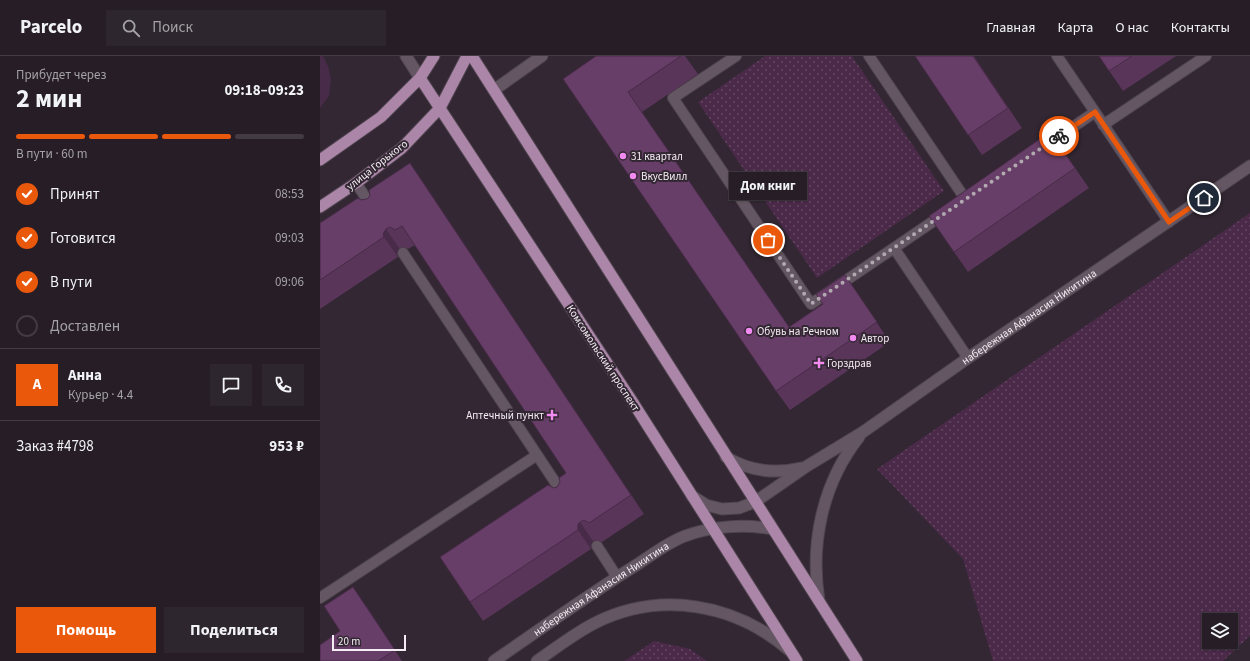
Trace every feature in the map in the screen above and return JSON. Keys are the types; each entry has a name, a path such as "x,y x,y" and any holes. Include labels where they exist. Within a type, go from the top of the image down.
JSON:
{"main road":[{"path":"320,160 381,118 420,78 434,56"},
{"name":"улица Горького","path":"320,207 356,183 402,148 440,108 467,56"},
{"path":"472,56 856,661"},
{"name":"Комсомольский проспект","path":"420,78 632,401 794,656"}],"street":[{"name":"Комсомольский проспект","path":"406,56 420,78"},
{"path":"494,90 542,56"},
{"name":"набережная Афанасия Никитина","path":"692,495 706,505 722,509 739,508 755,502 807,466 863,432 968,358 1250,166"},
{"path":"819,602 816,578 816,554 824,508 842,463 863,432"},
{"path":"726,457 747,466 769,471 785,471 807,466"},
{"name":"набережная Афанасия Никитина","path":"494,661 617,577 674,541 696,532 713,529 743,527 772,529"},
{"path":"537,661 582,630 610,616 640,608 670,605 686,605 714,610 742,619 768,634 794,656"}],"lane":[{"path":"736,56 672,98 811,304 962,202 869,56"},
{"path":"1056,56 1169,222"},
{"path":"1103,125 1206,56"},
{"path":"1038,151 1095,112"},
{"path":"356,183 377,213"},
{"path":"894,248 968,358"},
{"path":"403,253 567,501"},
{"path":"320,598 537,455"},
{"path":"597,546 617,577"}],"shaded area":[{"path":"765,56 852,56 944,191 817,278 698,102"},
{"path":"1250,213 1250,636 1238,647 1238,613 1202,613 1202,649 1236,649 1223,661 993,661 963,559 877,469"},
{"path":"654,641 690,649 707,661 624,661"}],"building":[{"path":"596,56 681,56 628,92 789,327 823,304 816,294 845,275 877,322 776,391 563,79"},
{"path":"915,56 973,56 1008,108 968,135"},
{"path":"1099,56 1132,56 1109,71"},
{"path":"1050,132 1075,168 954,252 929,216"},
{"path":"410,163 631,495 589,523 584,520 580,522 578,524 578,530 470,602 440,557 548,485 554,488 557,487 560,482 559,478 566,473 402,226 395,230 390,227 386,229 383,234 384,237 320,280 320,223 358,198 361,200 367,199 370,196 369,190"},
{"path":"353,587 395,650 378,661 320,661 320,645 340,631 324,606"}],"way so far":[{"path":"768,240 811,304 1059,136"}],"place":[{"name":"31 квартал","path":"623,156"},
{"name":"ВкусВилл","path":"633,176"},
{"name":"Дом книг","path":"768,240"},
{"name":"Обувь на Речном","path":"749,331"},
{"name":"Автор","path":"853,338"},
{"name":"Горздрав","path":"819,363"},
{"name":"Аптечный пункт","path":"552,415"}],"route":[{"path":"1059,136 1095,112 1169,222 1204,198"}]}
